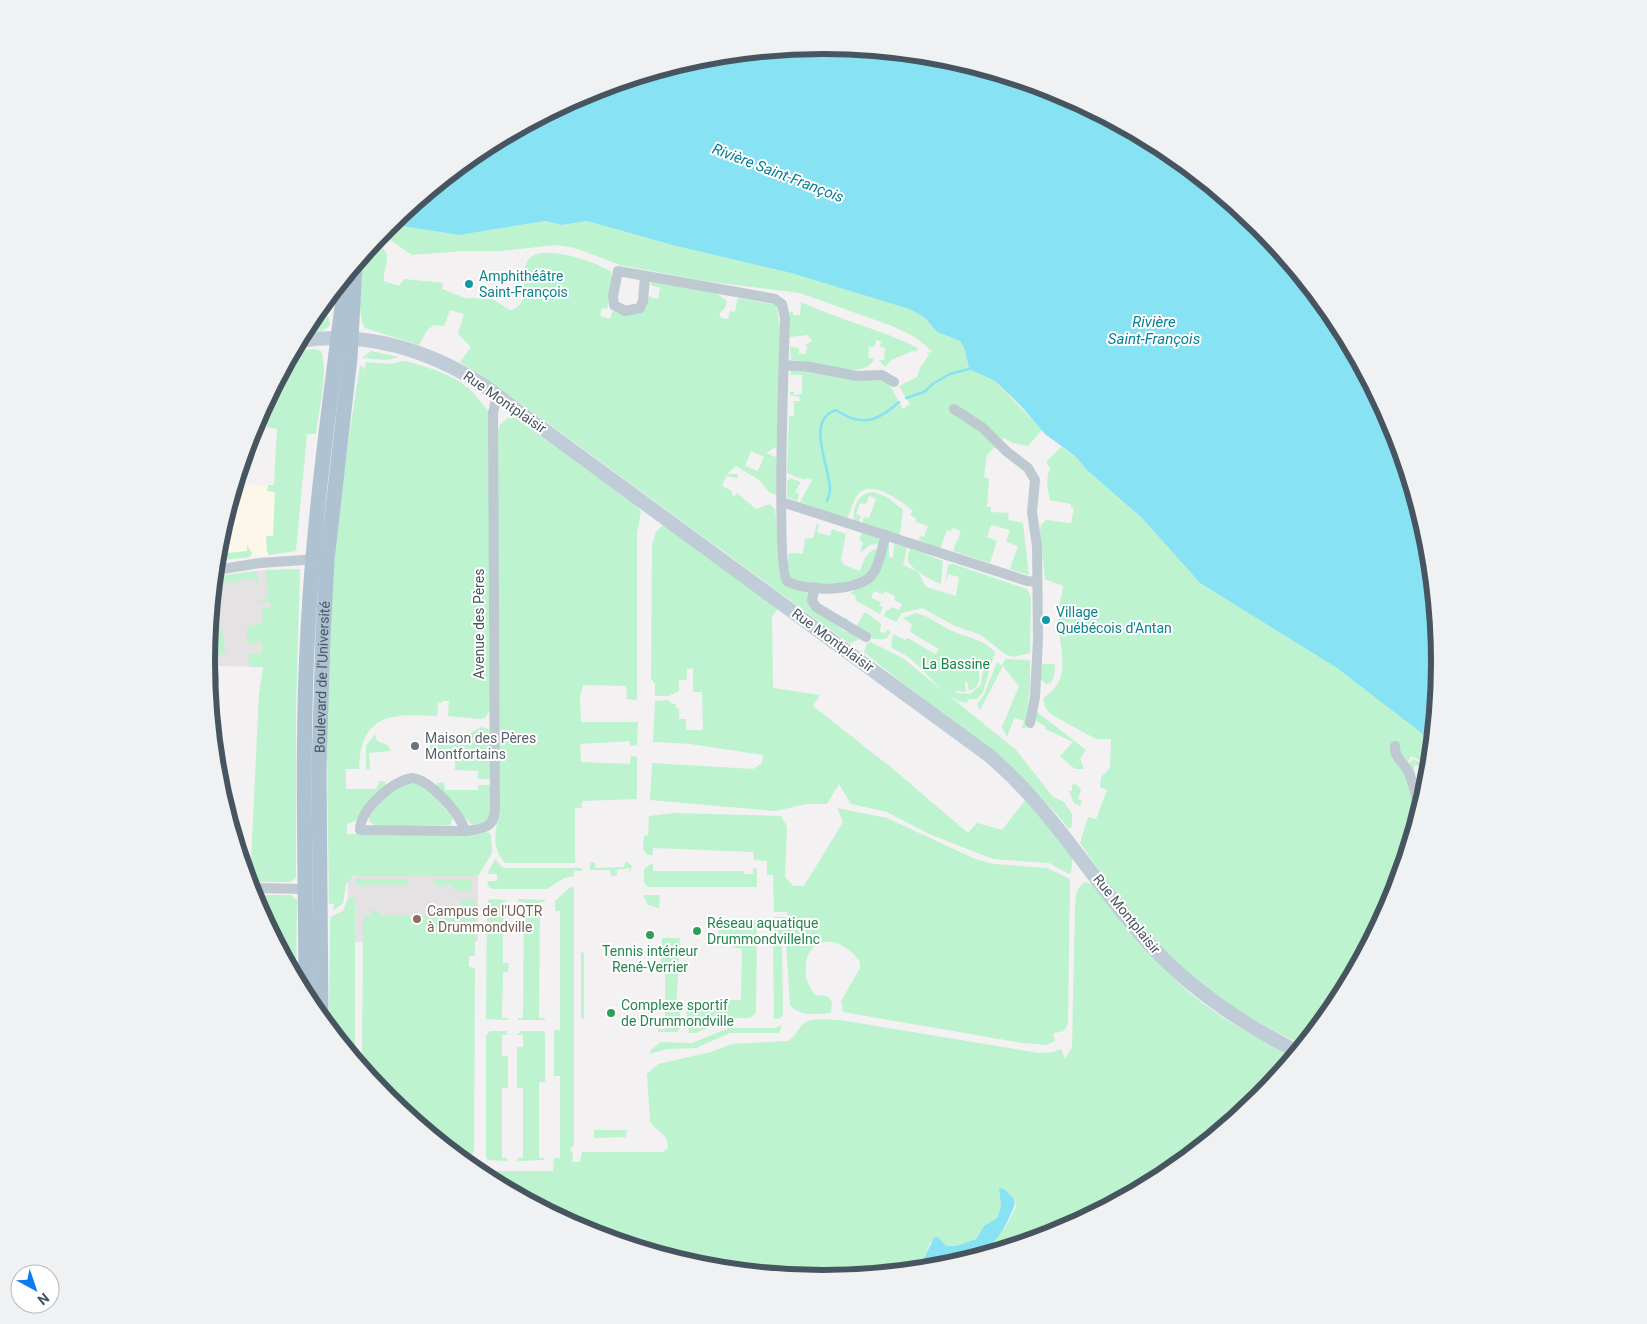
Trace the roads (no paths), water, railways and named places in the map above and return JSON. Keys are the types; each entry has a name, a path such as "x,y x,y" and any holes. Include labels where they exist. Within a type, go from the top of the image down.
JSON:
{"main road":[{"path":"344,338 354,276"},
{"path":"344,338 346,286"},
{"name":"Boulevard de l'Université","path":"306,981 306,685 344,338"},
{"name":"Boulevard de l'Université","path":"319,560 321,1004"}],"street":[{"path":"645,276 758,296 780,302 784,314 782,502 785,579 790,583 815,587 852,587 870,577 874,572 886,535"},
{"name":"Rue Montplaisir","path":"308,340 344,338 430,356 457,368 497,395 993,759 1040,805 1131,923 1169,964 1206,996 1234,1016 1292,1049"},
{"path":"784,365 810,367 857,376 882,375 894,382"},
{"name":"Avenue des Pères","path":"465,830 486,828 493,821 495,810 493,408 497,395"},
{"path":"954,409 983,428 1033,474 1035,488 1032,512 1038,582 1038,639 1035,697 1030,723"},
{"path":"782,502 1027,581 1038,582"},
{"path":"222,569 319,560"},
{"path":"815,587 812,600 816,607 866,637"},
{"path":"1395,746 1396,755 1410,776 1416,799"},
{"path":"412,778 420,779 431,786 459,818 465,830 360,830 360,824 362,817 388,788 403,780 412,778"},
{"path":"259,888 306,889"}],"water":[{"name":"Rivière Saint-François","path":"784,55 863,55 903,59 981,74 1019,86 1093,116 1128,135 1194,179 1254,232 1281,261 1329,324 1369,393 1399,466 1411,505 1427,583 1432,662 1427,738 1337,668 1200,583 1142,518 1088,471 1075,456 1045,434 1021,406 995,381 969,369 965,350 960,341 937,332 924,317 909,309 791,273 676,246 587,221 562,225 545,221 459,235 400,226 453,179 519,135 554,116 628,86 666,74 705,65"},
{"path":"1002,1188 1011,1196 1015,1204 1002,1232 992,1243 981,1250 920,1262 934,1238 938,1237 946,1246 956,1246 976,1239 984,1226 997,1218 1001,1207 999,1189"}],"waterway":[{"path":"906,398 924,392 934,383 950,374 969,369"},
{"path":"827,501 830,491 829,481 820,434 822,424 827,415 836,410 853,419 869,420 883,414 899,402"}],"place":[{"name":"Amphithéâtre Saint-François","path":"469,284"},
{"name":"Village Québécois d'Antan","path":"1046,620"},
{"name":"Maison des Pères Montfortains","path":"415,746"},
{"name":"Campus de l'UQTR à Drummondville","path":"417,919"},
{"name":"Réseau aquatique DrummondvilleInc","path":"697,931"},
{"name":"Tennis intérieur René-Verrier","path":"650,935"},
{"name":"Complexe sportif de Drummondville","path":"611,1013"}],"park label":[{"name":"La Bassine","path":"956,664"}]}
